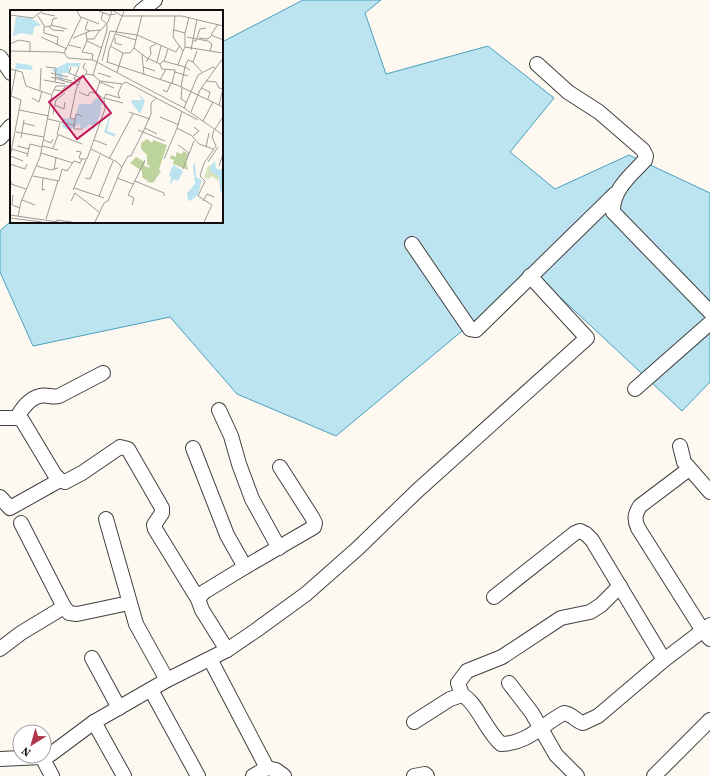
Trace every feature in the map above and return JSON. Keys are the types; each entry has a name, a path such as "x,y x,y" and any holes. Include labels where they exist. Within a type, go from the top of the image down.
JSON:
{"street":[{"path":"142,10 155,0"},
{"path":"0,57 10,72"},
{"path":"412,244 470,329 476,330 615,194 645,160 646,156 643,150 599,112 568,92 537,64"},
{"path":"0,138 10,127"},
{"path":"615,194 613,212 617,218 710,312"},
{"path":"52,753 58,750 94,722 167,680 227,650 317,584 587,338 530,276"},
{"path":"635,389 710,323"},
{"path":"17,418 23,408 36,397 42,396 53,398 59,396 103,373"},
{"path":"219,410 231,436 239,464 252,499 279,548"},
{"path":"0,418 17,418 25,424 54,475 65,482 82,473 120,447 128,449 162,508 162,513 154,525 155,529 227,650"},
{"path":"680,446 684,462 710,492"},
{"path":"194,448 228,535 244,567"},
{"path":"198,599 204,592 244,567 309,531 315,523 280,467"},
{"path":"620,586 601,605 590,612 561,618 502,657 467,671 458,683 462,695 472,702 487,729 501,744 508,744 521,740 564,712 569,713 578,722 584,723 589,721 664,660 708,632 638,528 635,520 636,513 640,506 689,469"},
{"path":"0,497 10,508 60,480"},
{"path":"106,519 136,624 167,680"},
{"path":"21,523 64,608 69,613 77,614 129,603"},
{"path":"494,597 575,533 580,531 592,540 664,660"},
{"path":"0,649 21,633 64,608"},
{"path":"92,658 118,708"},
{"path":"210,659 267,768"},
{"path":"509,683 522,698 556,755 577,776"},
{"path":"151,690 198,776"},
{"path":"414,722 450,699 462,695"},
{"path":"654,776 710,720"},
{"path":"94,722 124,776"},
{"path":"0,759 12,758"},
{"path":"46,764 52,776"},
{"path":"253,776 267,768 276,770 284,776"},
{"path":"414,776 424,774 427,776"}],"water":[{"path":"303,0 381,0 365,13 386,74 488,46 554,98 510,152 555,189 629,155 710,193 710,382 682,411 562,299 527,277 336,436 237,394 170,317 33,346 0,272 0,231 10,222 223,223 223,41"}]}
